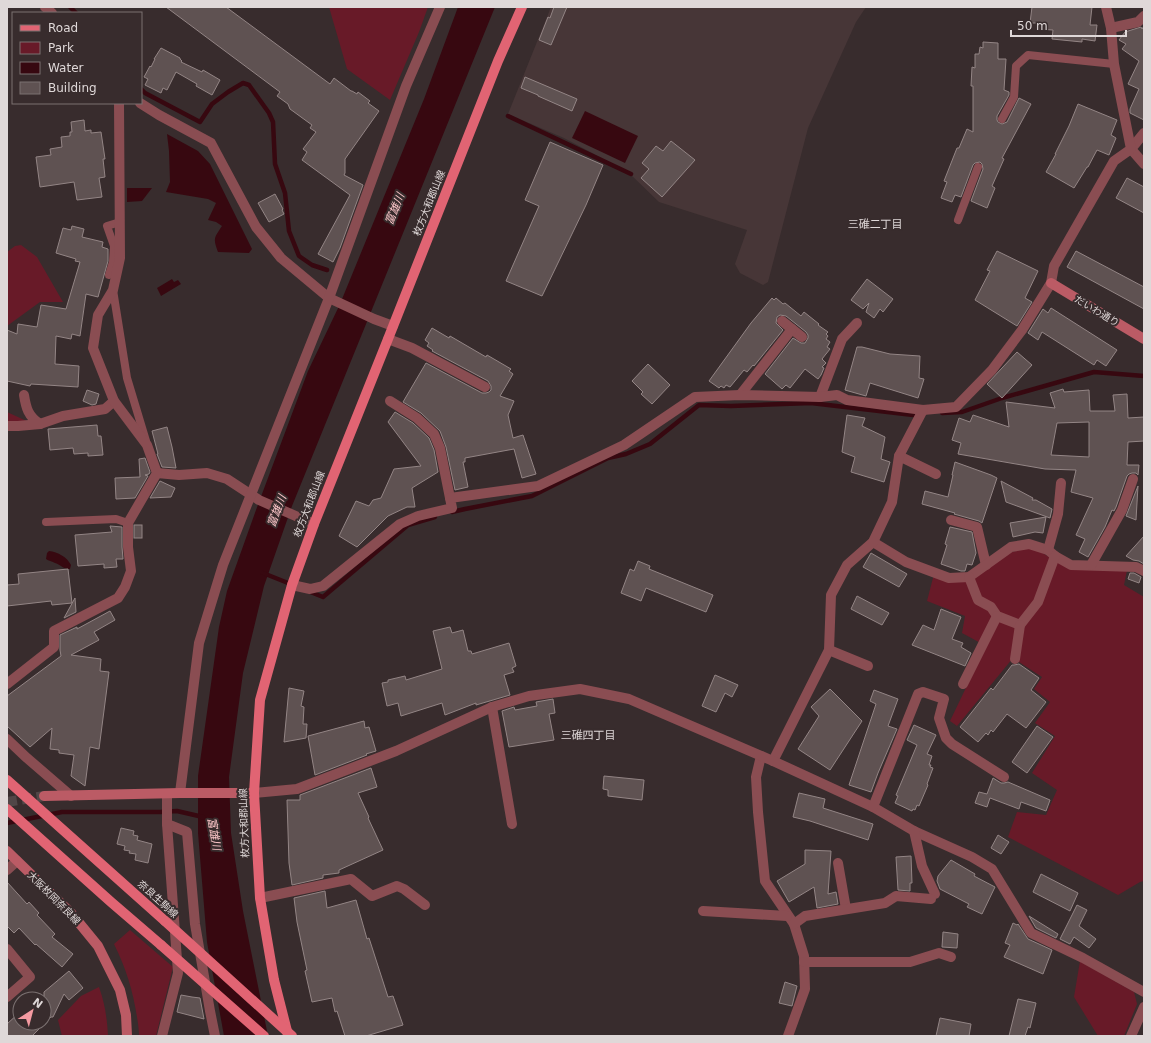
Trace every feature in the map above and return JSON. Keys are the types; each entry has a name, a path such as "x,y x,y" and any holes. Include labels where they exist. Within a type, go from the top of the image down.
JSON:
{"main road":[{"name":"枚方大和郡山線","path":"289,1036 274,980 260,898 254,793 260,700 292,585 314,524 498,61 522,7"},
{"name":"奈良生駒線","path":"7,780 292,1036"},
{"path":"7,809 110,902 264,1036"}],"street":[{"path":"180,793 199,643 223,565 255,497 406,86 440,7"},
{"path":"1106,7 1111,28 1114,64 1131,149 1144,164"},
{"path":"1111,28 1138,22 1144,16"},
{"path":"119,104 120,258 113,290 98,315 93,348 114,401 147,445 157,473"},
{"path":"142,104 211,143 256,228 280,258 329,298 374,319 393,326"},
{"path":"450,498 538,486 624,445 695,397 740,395 837,396 847,400 923,410 956,407 992,370 1022,330 1050,283 1054,266 1114,161 1131,149 1144,133"},
{"name":"だいわ通り","path":"1050,283 1144,339"},
{"path":"782,321 802,337"},
{"path":"820,397 842,339 856,323"},
{"path":"740,395 792,329"},
{"path":"388,339 412,348 485,387"},
{"path":"24,395 27,410 34,420 40,424"},
{"path":"7,426 40,424 63,416 105,410 114,401"},
{"path":"292,585 310,590 323,586 400,524 418,516 452,508 440,448 434,434 417,418 390,401"},
{"path":"773,760 829,650 831,595 847,565 873,542 892,502 899,456 923,410"},
{"path":"899,456 936,474"},
{"path":"157,473 179,475 207,473 227,479 255,497 314,524"},
{"path":"7,684 54,647 54,631 118,598 125,587 131,571 128,547 128,522 157,473"},
{"path":"1091,566 1122,510 1133,479"},
{"path":"1015,659 1020,625 1038,602 1052,553 1061,483"},
{"path":"951,520 977,527 986,565"},
{"path":"873,542 906,562 949,578 969,577 1011,547 1029,544 1052,553 1071,565 1136,567 1144,570"},
{"path":"969,577 978,600 991,607 997,616 1020,625"},
{"path":"963,684 997,616"},
{"path":"829,650 868,666"},
{"path":"44,796 180,793 231,794 297,789 396,751 492,707 528,696 580,689 629,699 773,760 873,807 914,831 972,857 992,869 1031,933 1082,958 1144,992"},
{"path":"873,807 918,694 923,692 944,699 939,718 946,738 952,744 1004,777"},
{"path":"492,707 512,824"},
{"path":"7,739 26,758 71,796"},
{"path":"761,756 756,777 765,881 790,920 804,956 805,989 788,1036"},
{"path":"162,1036 178,973 167,824 167,794"},
{"path":"167,824 187,832 196,924 215,1036"},
{"path":"703,911 790,920 805,916 885,903 896,896 933,896 922,866 914,831"},
{"name":"大阪枚岡奈良線","path":"7,851 71,913 98,946 120,990 126,1015 127,1036"},
{"path":"7,870 17,861"},
{"path":"838,864 846,909"},
{"path":"260,898 351,879 372,896 397,886 404,888 425,905"},
{"path":"7,949 30,977 7,997"},
{"path":"804,962 910,962 939,953 951,957"},
{"path":"1131,1036 1144,1007"}],"lane":[{"path":"1002,119 1014,97 1016,66 1028,55 1114,64"},
{"path":"958,220 978,168"},
{"path":"109,275 113,262 114,246 107,226 120,222"},
{"path":"113,290 127,378 147,445"},
{"path":"46,522 116,519 128,522"}],"shaded area":[{"path":"551,7 866,7 856,22 808,128 768,282 763,285 740,273 735,264 747,230 659,202 628,172 564,138 508,114"}],"green space":[{"path":"329,7 428,7 390,100 347,69"},
{"path":"21,245 37,257 63,302 40,302 7,326 7,252 15,246"},
{"path":"7,412 31,423 7,423"},
{"path":"1028,548 1038,550 1052,559 1127,570 1124,585 1144,597 1144,881 1118,895 1008,837 1017,812 1046,815 1057,790 1032,773 1055,736 1035,723 1050,702 1034,689 1042,677 1013,658 957,726 950,721 986,646 962,633 965,616 927,601 934,574 949,581 1012,552"},
{"path":"130,930 173,967 156,1036 139,1036 137,1017 131,989 114,944"},
{"path":"1080,961 1134,992 1137,1004 1124,1036 1098,1036 1074,997"},
{"path":"99,987 103,999 108,1036 62,1036 58,1020 81,996"}],"water":[{"name":"富雄川","path":"458,7 495,7 292,506 264,586 243,673 229,777 231,833 243,911 268,1036 224,1036 207,942 198,833 198,776 219,627 227,591 308,371 340,304 424,99"},
{"path":"585,111 638,136 625,163 572,138"},
{"path":"167,134 198,151 210,164 252,249 249,253 218,252 215,244 215,238 222,226 216,222 208,220 216,203 208,199 166,192 170,182"},
{"path":"127,188 152,188 142,201 127,202"},
{"path":"172,279 174,282 178,280 181,284 161,296 157,288"},
{"path":"49,551 56,552 65,557 71,565 70,569 64,568 46,559"}],"building":[{"path":"166,7 226,7 330,84 334,78 351,91 357,94 358,92 370,101 368,103 379,111 345,159 344,175 363,185 340,248 333,262 318,254 350,195 302,160 307,152 303,149 316,132 310,128 312,125 290,109 288,104 277,96 280,92"},
{"path":"554,7 567,7 551,45 539,40 548,17 550,18"},
{"path":"1032,7 1092,7 1090,25 1097,25 1095,41 1082,39 1082,42 1052,39 1053,30 1038,29 1039,23 1030,23"},
{"path":"1144,26 1144,120 1130,113 1130,109 1139,89 1128,84 1139,61 1122,49 1126,44 1119,40 1125,32 1141,27 1142,29"},
{"path":"983,42 998,43 998,59 1006,59 1004,90 1009,92 1009,95 997,116 998,122 1002,124 1007,122 1019,98 1031,104 1002,158 1004,159 992,186 995,188 987,208 971,201 983,169 980,162 973,165 961,197 955,195 952,202 941,198 947,182 944,181 957,148 959,148 967,129 973,132 973,86 971,86 972,67 975,68 975,54 979,54 980,47 983,48"},
{"path":"161,48 180,58 182,61 181,62 202,72 203,70 220,80 212,95 176,72 167,90 163,88 161,93 145,85 148,79 144,77"},
{"path":"525,77 577,99 572,111 521,88"},
{"path":"1078,104 1117,120 1111,135 1116,138 1109,155 1097,150 1074,188 1046,172 1056,154"},
{"path":"84,120 85,131 91,130 91,133 101,132 105,159 103,159 105,177 99,178 102,197 77,200 74,182 40,187 36,157 51,155 50,149 62,147 61,137 70,136 70,132 72,132 71,122"},
{"path":"671,141 695,160 662,197 641,178 649,169 642,163 656,146 663,151"},
{"path":"550,142 603,165 586,205 542,296 506,281 539,206 525,200"},
{"path":"1127,178 1144,187 1144,213 1116,198"},
{"path":"275,194 284,214 269,222 258,203"},
{"path":"72,226 84,229 82,237 103,242 102,247 108,249 108,261 98,297 86,294 80,336 72,334 71,339 56,336 55,364 79,366 78,387 31,384 30,386 7,381 7,330 17,334 18,324 37,327 41,305 66,309 80,262 75,261 76,259 56,253 63,228 71,230"},
{"path":"997,251 1038,271 1025,298 1032,302 1017,326 975,300 990,271 987,270"},
{"path":"1076,251 1144,287 1144,309 1067,267"},
{"path":"867,279 893,299 883,312 880,309 874,318 866,312 869,303 863,309 851,300"},
{"path":"772,298 774,300 776,298 783,304 785,303 801,316 804,312 828,332 826,334 828,336 826,339 830,342 827,347 830,349 822,359 826,363 822,367 824,368 821,375 818,379 805,369 790,388 786,385 782,389 765,374 793,338 801,343 805,343 808,338 806,332 786,316 780,315 777,317 776,323 783,330 754,366 753,365 747,372 744,370 730,387 726,385 724,388 721,386 719,388 709,381 751,323"},
{"path":"1051,308 1117,350 1106,366 1097,360 1094,365 1042,332 1038,340 1028,333 1043,309 1048,313"},
{"path":"432,328 449,338 450,336 486,357 487,355 511,369 509,371 513,374 500,396 514,401 508,415 513,438 523,435 536,474 522,478 514,449 465,458 465,462 463,462 468,487 455,490 446,447 440,431 421,413 403,402 426,363 482,393 489,392 491,390 491,386 488,381 432,351 433,350 427,346 429,343 425,340"},
{"path":"857,347 890,354 920,356 919,378 924,379 918,398 870,383 866,396 845,390"},
{"path":"1017,352 1032,365 1002,398 987,384"},
{"path":"648,364 670,385 652,404 641,394 643,392 632,381"},
{"path":"1063,389 1064,392 1089,390 1090,411 1115,411 1113,395 1127,394 1128,418 1144,417 1144,441 1128,442 1127,465 1139,465 1138,475 1136,473 1132,473 1127,476 1116,507 1114,511 1112,510 1105,527 1088,557 1079,552 1085,539 1076,535 1093,498 1071,492 1076,470 1045,469 958,454 961,443 952,440 959,418 970,422 973,415 1009,427 1006,402 1055,408 1050,393","holes":["1089,422 1089,457 1051,455 1057,423"]},
{"path":"87,390 99,394 96,404 92,405 83,401"},
{"path":"395,412 413,423 429,438 434,450 438,472 412,488 415,507 407,507 388,516 357,547 339,536 356,501 369,506 373,500 381,498 394,469 421,466 388,422"},
{"path":"847,415 865,418 862,426 885,437 881,459 890,462 884,482 851,472 855,457 842,452"},
{"path":"97,425 98,436 101,436 103,455 88,456 88,453 74,454 73,448 50,450 48,429"},
{"path":"167,427 176,468 162,467 157,454 152,431"},
{"path":"145,458 150,472 149,474 145,475 148,476 135,498 116,499 115,478 140,477 139,459"},
{"path":"955,462 997,478 982,523 954,514 955,513 922,504 925,491 948,497"},
{"path":"160,481 175,488 171,497 150,498"},
{"path":"1001,481 1033,498 1032,500 1036,500 1052,509 1050,518 1006,502"},
{"path":"1138,486 1136,520 1126,516"},
{"path":"1046,517 1043,533 1035,532 1013,537 1010,523"},
{"path":"134,525 142,525 142,538 134,538"},
{"path":"110,526 122,527 123,559 116,559 117,567 104,568 104,564 78,566 75,535 112,532"},
{"path":"950,527 972,532 976,553 972,565 967,564 965,571 941,564 947,545 945,544"},
{"path":"1144,536 1144,564 1126,556"},
{"path":"871,553 907,574 899,587 863,567"},
{"path":"638,561 650,566 649,569 713,595 706,612 646,588 641,601 621,593 630,569 634,571"},
{"path":"68,569 72,603 52,605 51,601 7,606 7,585 19,584 18,574"},
{"path":"1130,573 1134,573 1141,577 1139,583 1128,579"},
{"path":"857,596 889,613 882,625 851,609"},
{"path":"75,598 76,612 64,618"},
{"path":"941,609 961,617 952,639 963,643 961,647 971,653 965,666 912,645 923,625 934,630"},
{"path":"110,611 115,620 94,632 99,640 71,655 101,659 100,671 109,672 99,749 90,747 85,786 71,776 74,755 59,753 59,750 50,749 52,728 30,747 7,726 7,696 61,656 60,635 77,627 77,629"},
{"path":"450,627 452,633 463,630 468,651 471,651 472,654 509,643 516,666 512,668 514,672 504,675 510,695 476,705 476,703 445,715 442,703 401,716 398,703 387,706 382,683 405,676 406,680 442,669 433,631"},
{"path":"1019,664 1039,678 1031,690 1046,702 1026,728 1007,714 993,732 991,730 988,735 986,733 978,742 960,727 991,688 993,690 1012,665"},
{"path":"715,675 738,685 732,697 725,693 716,712 702,706"},
{"path":"289,688 304,691 301,706 304,707 303,724 307,724 306,738 284,742"},
{"path":"830,689 862,721 830,770 798,749 819,716 811,707"},
{"path":"874,690 898,699 888,726 897,729 871,792 849,785 876,704 870,701"},
{"path":"553,699 555,713 549,714 554,740 509,747 502,711 514,707 515,710 537,706 536,702"},
{"path":"364,721 365,728 369,727 376,751 315,775 308,736"},
{"path":"914,725 936,735 927,754 932,756 929,765 933,768 927,784 928,785 919,806 917,805 915,810 913,809 912,811 895,803 898,796 896,795 917,745 907,740"},
{"path":"1037,726 1053,737 1027,773 1012,762"},
{"path":"371,768 377,787 358,793 383,850 339,870 339,873 323,875 323,878 292,885 289,863 287,800 300,800 300,795"},
{"path":"604,776 644,780 642,800 608,796 608,790 603,789"},
{"path":"993,778 1001,783 1008,782 1050,800 1046,811 1021,802 1019,809 990,798 987,807 975,803 979,792 987,794"},
{"path":"799,793 825,799 823,808 873,824 868,840 793,817"},
{"path":"121,828 134,831 133,835 138,836 137,840 152,844 148,863 135,860 136,854 129,853 130,851 124,850 125,846 117,844"},
{"path":"998,835 1009,842 1001,854 991,848"},
{"path":"805,850 831,851 828,894 836,892 838,904 817,908 814,887 789,902 777,881 805,864"},
{"path":"911,856 912,883 910,883 910,891 898,890 896,857"},
{"path":"951,860 975,874 974,876 995,887 982,914 967,907 969,904 940,889 937,881 938,876"},
{"path":"1041,874 1078,893 1070,911 1033,892"},
{"path":"7,882 27,904 29,902 39,913 37,915 55,934 52,937 73,954 62,967 36,944 35,945 19,928 14,933 7,926"},
{"path":"325,891 327,908 356,900 367,939 369,938 388,997 393,996 403,1025 366,1036 345,1036 337,1011 335,1012 332,998 312,1002 305,971 307,970 297,922 294,898"},
{"path":"1077,905 1087,910 1079,926 1096,939 1089,948 1074,937 1070,944 1060,939"},
{"path":"1029,916 1058,934 1056,938 1036,928"},
{"path":"1013,923 1018,924 1028,939 1052,950 1043,974 1004,957 1010,945 1005,943"},
{"path":"943,932 958,934 957,948 942,947"},
{"path":"69,971 83,988 69,1000 64,994 53,1017 52,991 45,991"},
{"path":"785,982 797,986 792,1006 779,1003"},
{"path":"181,995 200,998 204,1019 177,1012"},
{"path":"1018,999 1036,1003 1030,1028 1028,1027 1025,1036 1009,1036"},
{"path":"940,1018 971,1024 969,1036 936,1036"},
{"path":"12,1019 12,1031 37,1031 32,1036 7,1036 7,1024"}],"waterway":[{"path":"70,7 75,12"},
{"path":"142,90 200,122 212,104 243,83 249,85 269,113 273,122 275,164 285,193 289,231 299,256 312,265 327,270"},
{"path":"508,116 631,174"},
{"path":"942,413 962,412 1002,398 1094,372 1144,376"},
{"path":"452,512 532,496 608,458 626,454 650,444 699,405 731,406 811,403 920,415"},
{"path":"308,591 323,597 408,525 435,517"},
{"path":"263,573 293,585"},
{"name":"富雄川","path":"7,823 62,812 177,811 203,817"}],"tunnel":[{"path":"7,802 44,796"}],"district":[{"name":"三碓二丁目","path":"875,224"},
{"name":"三碓四丁目","path":"588,735"}]}
